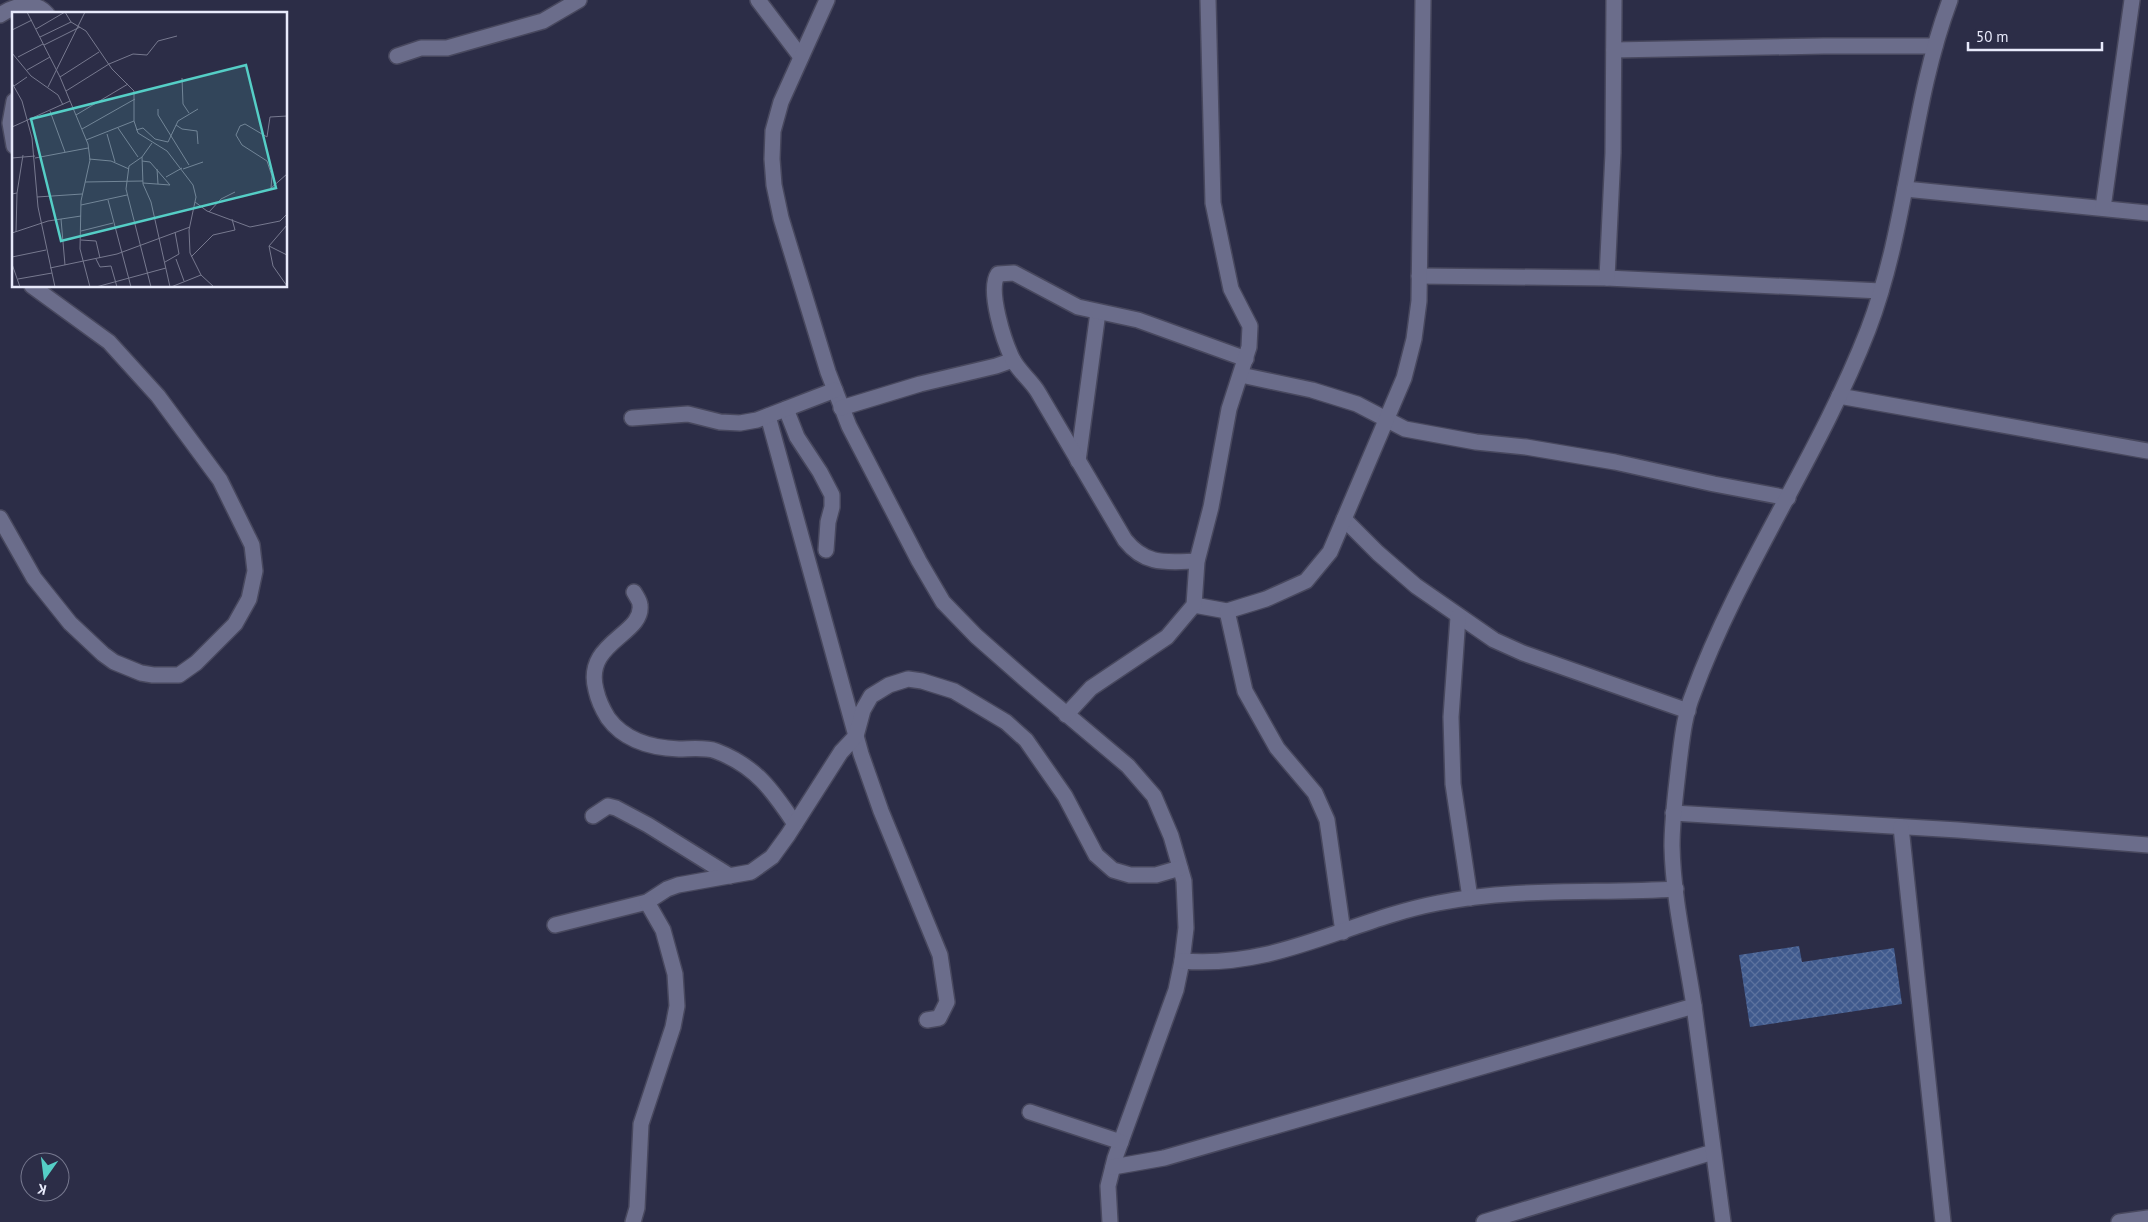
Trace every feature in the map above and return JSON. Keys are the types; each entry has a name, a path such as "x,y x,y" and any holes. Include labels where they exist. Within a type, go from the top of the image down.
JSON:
{"street":[{"path":"397,56 421,48 447,48 542,22 578,0"},
{"path":"758,0 801,57"},
{"path":"827,0 781,102 773,131 774,185 781,218 799,280 841,408 919,561 943,602 976,636 1066,715 1128,766 1154,796 1171,836 1184,881 1186,928 1176,990 1113,1167 1108,1186 1110,1222"},
{"path":"1066,715 1091,688 1167,637 1194,605 1197,561 1211,507 1229,408 1249,347 1250,326 1231,289 1213,203 1208,0"},
{"path":"1194,605 1227,611 1266,599 1306,581 1330,552 1404,378 1414,339 1419,301 1423,0"},
{"path":"1607,278 1613,153 1614,0"},
{"path":"1723,1222 1694,1006 1676,890 1672,848 1673,813 1682,733 1692,696 1729,611 1839,396 1868,328 1888,270 1916,129 1935,46 1950,0"},
{"path":"2103,208 2132,0"},
{"path":"0,15 17,4 30,1 41,6 46,12"},
{"path":"1614,50 1935,46"},
{"path":"12,112 10,123 12,134"},
{"path":"1905,189 2148,213"},
{"path":"1197,561 1160,562 1136,552 1125,540 1036,389 1013,360 1002,330 994,286 998,274 1014,273 1078,307 1138,320 1246,359"},
{"path":"1419,276 1607,278 1881,291"},
{"path":"0,518 34,578 70,623 114,662 140,673 179,675 196,663 235,624 249,599 255,571 252,545 220,480 158,396 109,342 35,288"},
{"path":"1078,460 1098,312"},
{"path":"841,408 920,384 996,366 1013,360"},
{"path":"1241,375 1312,390 1357,404 1405,429 1476,442 1526,447 1615,462 1788,498"},
{"path":"632,418 688,414 720,422 740,423 768,416 835,390"},
{"path":"1839,396 2148,451"},
{"path":"786,409 797,437 820,472 832,495 826,550"},
{"path":"768,416 856,736 881,811 940,955 947,1002 939,1018 927,1020"},
{"path":"1344,519 1378,553 1416,586 1458,617 1494,640 1523,653 1688,710"},
{"path":"634,592 640,605 639,615 597,660 593,678 598,696 608,717 622,732 649,746 715,751 754,771 777,796 795,824"},
{"path":"1227,611 1245,691 1277,748 1315,793 1327,820 1343,932"},
{"path":"1458,617 1451,717 1453,784 1470,898"},
{"path":"555,925 647,902 667,889 678,885 751,872 772,857 841,752 856,736 863,710 872,696 889,685 908,679 922,681 954,691 1006,722 1026,740 1065,796 1096,855 1113,870 1130,875 1156,875 1180,868"},
{"path":"593,816 608,806 616,808 648,825 730,876"},
{"path":"1673,813 2148,845"},
{"path":"1901,827 1943,1222"},
{"path":"1182,961 1224,963 1260,958 1343,932 1386,916 1438,903 1470,898 1562,891 1642,892 1676,890"},
{"path":"633,1222 637,1208 641,1124 673,1027 677,1006 675,974 663,930 647,902"},
{"path":"1113,1167 1164,1158 1694,1006"},
{"path":"1030,1112 1121,1142"},
{"path":"1484,1222 1713,1152"},
{"path":"2119,1222 2148,1218"}],"building":[{"path":"1799,946 1802,962 1894,948 1902,1004 1750,1027 1739,955"}]}
